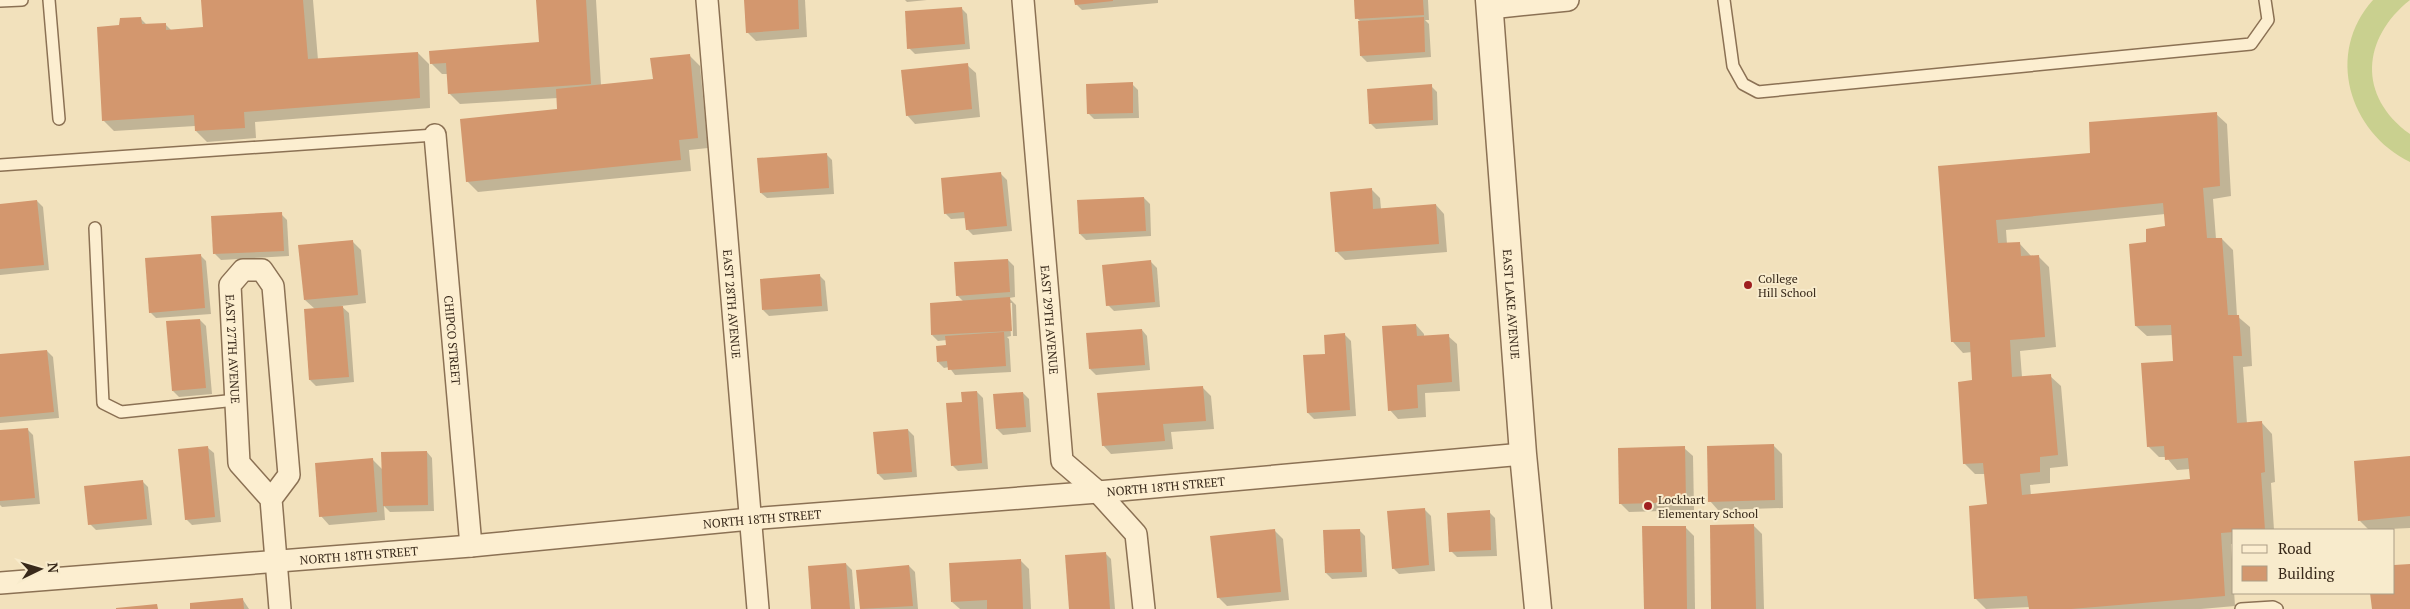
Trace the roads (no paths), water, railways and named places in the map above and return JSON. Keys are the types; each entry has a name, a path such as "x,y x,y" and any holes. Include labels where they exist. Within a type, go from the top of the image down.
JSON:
{"street":[{"name":"EAST 28TH AVENUE","path":"707,0 758,609"},
{"name":"EAST 29TH AVENUE","path":"1023,0 1062,461 1098,492 1136,534 1144,609"},
{"path":"1490,4 1568,0"},
{"name":"EAST LAKE AVENUE","path":"1490,4 1523,454 1538,609"},
{"name":"CHIPCO STREET","path":"435,135 471,546"},
{"name":"EAST 27TH AVENUE","path":"243,270 262,270 273,286 289,476 271,499 240,463 230,285 243,270"},
{"name":"NORTH 18TH STREET","path":"0,583 471,546 750,519 1098,492 1523,454"},
{"path":"271,499 280,609"}],"lane":[{"path":"0,2 22,0"},
{"path":"49,0 59,119"},
{"path":"1724,0 1733,66 1743,84 1758,92 2251,44 2268,20 2266,0"},
{"path":"0,165 435,135"},
{"path":"95,228 103,403 121,412 236,400"},
{"path":"2241,609 2273,607 2277,609"}],"place":[{"name":"College Hill School","path":"1748,285"},
{"name":"Lockhart Elementary School","path":"1648,506"}]}
